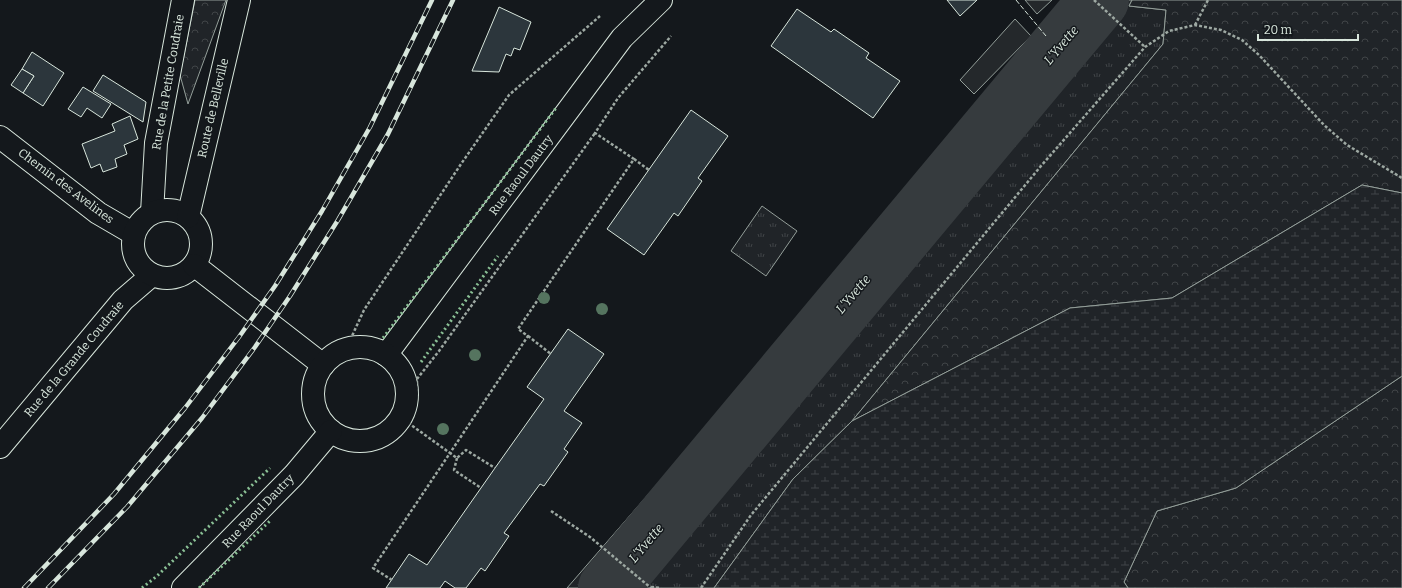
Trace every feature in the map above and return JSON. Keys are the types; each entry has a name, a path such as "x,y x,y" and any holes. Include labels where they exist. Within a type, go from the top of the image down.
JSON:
{"main road":[{"name":"Rue de la Petite Coudraie","path":"152,213 156,143 183,0"},
{"name":"Route de Belleville","path":"188,216 239,0"},
{"name":"Rue Raoul Dautry","path":"386,355 622,38 661,0"},
{"name":"Chemin des Avelines","path":"0,137 98,213 134,234"},
{"path":"171,209 188,216 196,225 201,240 199,256 194,265 185,273 174,277 163,278 152,275 141,266 134,254 132,244 134,234 138,226 144,218 161,210 171,209"},
{"path":"194,265 323,365"},
{"name":"Rue de la Grande Coudraie","path":"0,447 122,300 152,275"},
{"path":"360,347 374,349 386,355 397,365 405,378 408,393 405,408 405,420 399,422 388,432 374,439 359,441 344,438 331,431 321,420 315,407 313,393 316,378 323,365 333,355 346,349 360,347"},
{"name":"Rue Raoul Dautry","path":"183,588 294,475 331,431"}],"path":[{"path":"1094,0 1145,47"},
{"path":"1195,25 1208,0"},
{"path":"346,349 364,310 461,164 509,95 608,9 637,23"},
{"path":"701,588 756,509 1031,177 1145,47 1169,31 1195,25 1221,30 1242,40 1259,55 1329,130 1347,145 1402,178"},
{"path":"457,458 405,420 417,397 417,379 439,352 618,98 671,36"},
{"path":"594,133 649,170"},
{"path":"551,354 518,329 634,159"},
{"path":"392,580 373,568 528,336"},
{"path":"481,488 454,470 457,458 466,450 496,468"},
{"path":"551,511 590,537 651,587 661,588"}],"green space":[{"path":"195,0 226,0 188,104 180,75"},
{"path":"1073,0 1132,0 1129,6 1166,10 1163,44 852,421 793,479 714,588 567,588 1046,36"},
{"path":"1132,0 1402,0 1402,193 1362,185 1172,298 1070,308 852,421 1163,44 1166,10 1129,6"},
{"path":"1362,185 1402,193 1402,376 1236,488 1157,511 1124,582 1128,588 714,588 793,479 852,421 1070,308 1172,298"},
{"path":"762,206 797,231 766,276 731,251"},
{"path":"1402,376 1402,588 1128,588 1124,582 1157,511 1236,488"}],"shaded area":[{"path":"1025,0 1052,0 1037,14"},
{"path":"1015,19 1031,36 974,94 960,80"}],"building":[{"path":"947,0 977,0 960,16"},
{"path":"499,7 531,22 520,50 514,48 511,56 506,54 499,72 472,71"},
{"path":"797,9 831,32 834,29 869,53 866,58 900,81 873,118 771,46"},
{"path":"32,52 64,73 43,106 23,93 34,76 22,69"},
{"path":"22,69 34,76 23,93 11,85"},
{"path":"103,75 146,102 143,122 93,91"},
{"path":"83,87 111,104 102,118 87,108 81,117 68,109"},
{"path":"691,110 728,136 698,178 702,181 678,216 674,213 644,255 607,229"},
{"path":"130,116 138,139 124,145 127,154 115,159 117,167 103,172 100,164 91,168 82,144 115,131 112,124"},
{"path":"568,329 604,354 564,411 582,423 564,449 568,452 544,486 540,484 504,533 509,536 485,571 481,568 466,588 455,588 445,581 440,588 386,588 409,554 427,565 544,399 527,387"}],"waterway":[{"name":"L'Yvette","path":"608,588 1099,0"}],"railway":[{"path":"24,588 114,494 185,408 239,337 275,286 322,211 370,127 432,0"},
{"path":"48,588 127,507 202,418 255,347 290,296 338,220 388,134 453,0"}],"hedge":[{"path":"383,338 556,108"},
{"path":"421,362 498,256"},
{"path":"142,588 157,576 270,468"},
{"path":"199,588 271,520"}],"fence":[{"path":"1016,0 1046,36"}]}
